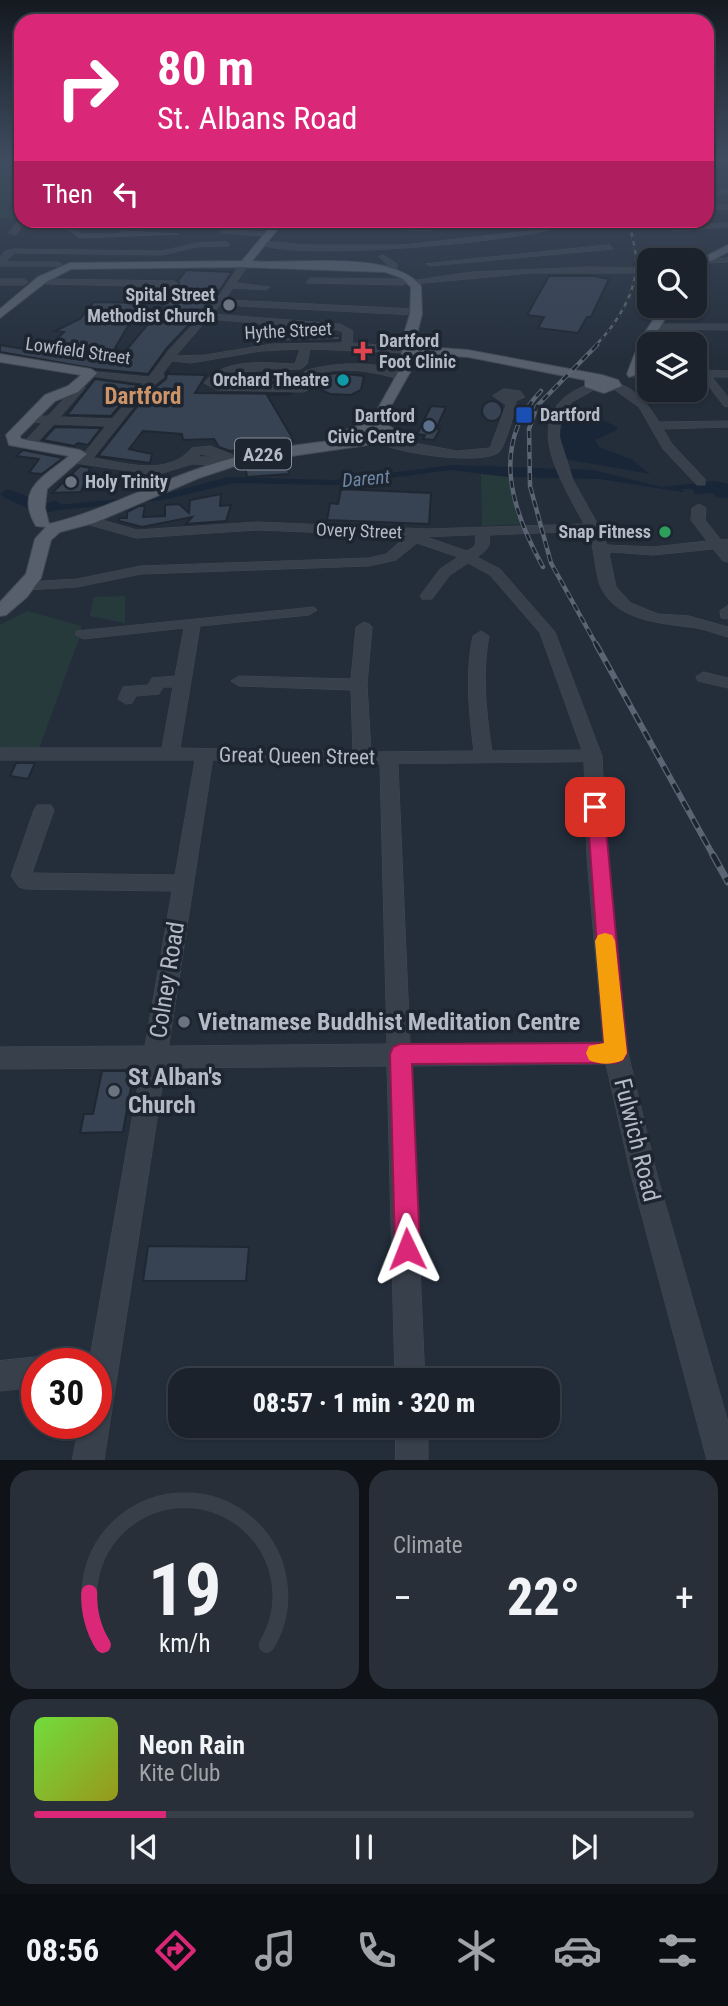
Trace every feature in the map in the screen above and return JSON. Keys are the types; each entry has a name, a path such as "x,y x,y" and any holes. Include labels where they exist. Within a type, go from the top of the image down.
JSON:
{"main road":[{"path":"243,262 276,228"},
{"path":"709,261 728,248"},
{"path":"243,262 266,265 285,261"},
{"path":"0,315 11,303 51,277 83,264 384,261 417,288 416,363 420,367 393,414 384,437"},
{"path":"416,349 430,358 446,351 475,353 613,380 659,318"},
{"path":"384,437 357,439 354,433 358,428 372,425 403,377 416,349"},
{"name":"Lowfield Street","path":"0,358 91,373"},
{"path":"4,604 27,586 35,574 43,539 43,517 36,497 53,472 80,460 80,454 76,451 14,442 13,435 50,398 72,389 91,373"},
{"path":"372,425 384,437"},
{"name":"A226","path":"93,516 224,460 262,449 354,433"},
{"name":"A226","path":"43,517 93,516 208,469 254,456 384,437"},
{"path":"224,460 254,456"}],"street":[{"path":"17,228 14,231 29,229"},
{"path":"43,228 71,228 79,236 175,234"},
{"path":"106,252 124,228"},
{"path":"358,228 375,228"},
{"path":"416,228 434,228"},
{"path":"260,243 308,247 402,247 530,233 532,228"},
{"path":"223,231 268,234"},
{"path":"430,264 610,247 601,239 594,238"},
{"path":"0,263 14,251 152,253 197,244 227,244"},
{"path":"285,261 287,245"},
{"path":"300,305 307,294 313,263 308,247"},
{"path":"402,247 430,264 442,275"},
{"path":"139,290 152,253"},
{"path":"709,261 728,260"},
{"path":"313,263 384,261"},
{"path":"224,301 221,298 243,262"},
{"path":"0,263 83,264"},
{"path":"31,264 49,267 51,277 162,293"},
{"path":"310,281 404,280 442,275 599,268 637,270"},
{"path":"0,282 24,282"},
{"path":"139,290 150,284 174,284"},
{"path":"230,285 265,287"},
{"path":"80,460 117,423 145,379 169,357 216,303 224,301 415,312"},
{"path":"205,316 340,327 348,331 347,346"},
{"path":"653,327 728,327"},
{"path":"305,346 300,366 237,369 216,375 209,383 217,387 303,389 309,373 329,368 392,371 403,377"},
{"name":"Hythe Street","path":"169,357 187,360 254,348 305,346 416,349"},
{"path":"145,379 187,360"},
{"name":"Lowfield Street","path":"91,373 145,379"},
{"path":"707,373 728,374"},
{"path":"637,375 613,380 569,398 555,420 552,445 561,468 608,552 608,587 623,604 648,616 699,624 728,632"},
{"path":"613,380 643,405 674,454 701,482"},
{"path":"707,382 728,404"},
{"path":"32,442 80,388"},
{"path":"384,437 463,455 492,452 497,447 504,422 512,410 511,401"},
{"path":"29,419 117,423"},
{"path":"655,426 728,424"},
{"path":"80,460 156,471 191,460 224,460"},
{"path":"120,530 116,512 121,505"},
{"path":"699,508 698,520 722,544 728,560"},
{"name":"Overy Street","path":"93,516 120,530 136,534 257,526 392,533 596,527"},
{"path":"427,596 445,572 481,548 484,542 482,531"},
{"name":"Fulwich Road","path":"27,586 77,583 141,570 367,563 393,556 415,539 482,563 503,580 547,632 593,756 597,858 616,1053 644,1175 723,1460"},
{"path":"608,552 722,544"},
{"path":"692,547 728,560"},
{"path":"83,634 309,610"},
{"path":"170,754 193,622"},
{"path":"362,758 359,685 364,627"},
{"path":"481,636 481,643 477,646 477,670 484,757"},
{"path":"704,677 728,683"},
{"path":"126,699 128,691 153,690 158,682 184,681"},
{"path":"239,681 359,685"},
{"name":"Great Queen Street","path":"0,754 205,754 362,758 593,756"},
{"name":"Colney Road","path":"103,1348 205,754"},
{"path":"388,758 411,1368"},
{"path":"44,810 21,876 26,881 183,883"},
{"path":"0,1058 616,1053"},
{"path":"0,1376 21,1374"},
{"path":"412,1438 412,1460"},
{"path":"88,1460 91,1439"}],"green space":[{"path":"481,474 508,477 520,524 482,526"},
{"path":"125,596 125,623 90,616 94,597"},
{"path":"27,611 81,626 81,633 38,751 3,750 0,746 0,625"}],"water":[{"path":"572,405 617,427 617,430 595,440 599,447 631,459 650,474 565,459 561,431 564,417"},
{"path":"452,465 593,470 662,487 715,481 728,484 728,498 715,497 713,493 695,494 692,489 683,489 683,492 599,479 508,477 451,470 337,485 234,483 163,500 48,511 47,506 161,495 228,477 335,480"}],"building":[{"path":"186,270 232,272 215,297 167,348 148,374 96,369 0,352 0,345 43,352 64,332 55,331 80,319 94,302 142,303 115,348 123,354 180,286 178,281"},
{"path":"549,276 594,276 609,279 591,317 587,317 578,333 538,328 544,317 527,315"},
{"path":"269,328 329,332 328,336 340,336 340,340 266,342"},
{"path":"168,370 169,374 206,375 195,393 293,394 267,395 294,441 230,451 219,447 214,439 183,440 182,434 143,431 129,449 152,454 150,463 98,456 148,393 166,379"},
{"name":"Orchard Theatre","path":"336,373 364,376 361,390 351,395 330,394 321,390 324,375"},
{"path":"235,375 297,377 296,383 226,380"},
{"path":"95,379 138,385 111,416 67,415"},
{"path":"492,401 499,404 502,411 499,418 492,421 485,418 482,411 485,404"},
{"name":"Dartford Civic Centre","path":"431,406 446,407 434,440 423,439 425,435 417,434"},
{"path":"55,427 101,428 88,445 78,443 74,446 43,440"},
{"path":"23,450 63,458 42,474 29,473 39,459 16,456"},
{"path":"286,460 289,474 247,477 245,466"},
{"name":"Holy Trinity","path":"80,466 90,468 81,492 52,493"},
{"path":"341,489 431,493 429,524 327,520 330,503 338,504"},
{"path":"221,494 220,506 231,505 226,521 186,524 192,517 142,527 119,521 119,518 127,518 127,512 139,506 145,506 143,517 165,516 165,505 179,504 189,513 190,500"},
{"path":"16,763 35,763 28,779 10,776"},
{"name":"St Alban's Church","path":"102,1071 134,1071 123,1132 80,1133 84,1114 93,1114"},
{"path":"148,1246 249,1247 246,1281 143,1281"}],"waterway":[{"name":"Darent","path":"8,494 42,508 56,506"}],"railway":[{"path":"595,346 618,317 634,282 636,258 630,228"},
{"path":"597,345 537,406 529,429 530,486 551,563 597,646"},
{"path":"541,391 525,411 515,433 511,477 522,522 543,567"},
{"path":"596,644 714,857"},
{"path":"713,855 728,882"}],"slow traffic":[{"path":"597,1053 616,1053 605,941"}],"place":[{"name":"Spital Street Methodist Church","path":"229,305"},
{"name":"Dartford Foot Clinic","path":"363,351"},
{"name":"Orchard Theatre","path":"343,380"},
{"name":"Dartford","path":"524,415"},
{"name":"Dartford Civic Centre","path":"429,426"},
{"name":"Holy Trinity","path":"71,482"},
{"name":"Snap Fitness","path":"665,532"},
{"name":"Vietnamese Buddhist Meditation Centre","path":"184,1022"},
{"name":"St Alban's Church","path":"114,1091"}],"district":[{"name":"Dartford","path":"143,396"}],"route":[{"path":"407,1249 400,1054 616,1053 597,858 595,807"}]}
